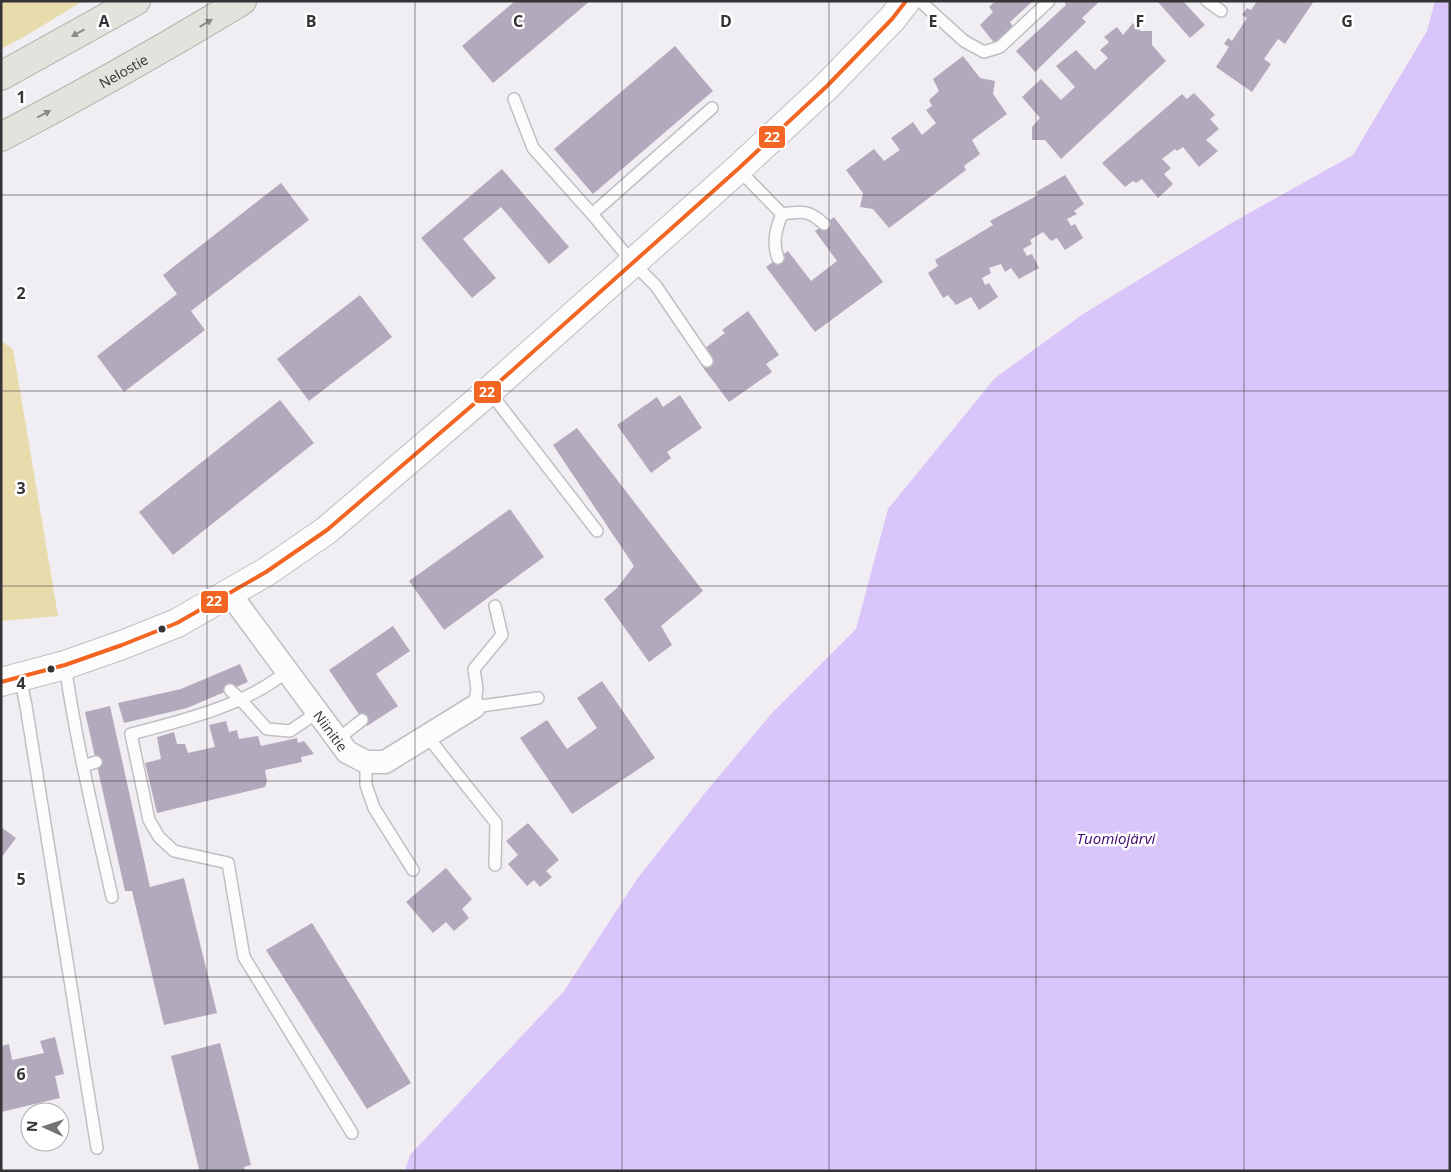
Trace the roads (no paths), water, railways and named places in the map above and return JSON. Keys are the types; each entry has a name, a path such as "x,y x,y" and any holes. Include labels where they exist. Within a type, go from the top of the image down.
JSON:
{"highway":[{"path":"1,76 136,1"},
{"name":"Nelostie","path":"1,137 69,102 242,1"}],"main road":[{"path":"11,679 65,665 122,645 178,622 266,572 327,530 489,392 738,169 826,86 892,19 906,1"}],"street":[{"name":"Niinitie","path":"230,594 347,752 366,762"},
{"path":"366,762 385,762 474,707"}],"lane":[{"path":"920,1 964,41 984,52 1000,47 1049,1"},
{"path":"1207,1 1221,11"},
{"path":"514,99 533,148 633,263 656,286 707,361"},
{"path":"592,214 712,108"},
{"path":"738,169 782,214"},
{"path":"782,214 799,211 812,214 824,224"},
{"path":"778,258 774,248 776,229 782,214"},
{"path":"489,392 598,531"},
{"path":"496,606 502,635 474,669 477,689 474,707 538,698"},
{"path":"65,665 83,766 112,897"},
{"path":"287,671 255,693 190,718 131,734 149,820 159,837 174,851 228,863 244,957 352,1133"},
{"path":"11,679 30,725 98,1148"},
{"path":"230,690 240,698 267,729 290,731 318,712"},
{"path":"338,739 362,720"},
{"path":"428,736 496,823 495,865"},
{"path":"83,766 96,762"},
{"path":"366,762 366,785 374,808 413,870"}],"water":[{"name":"Tuomiojärvi","path":"1435,1 1450,1 1450,1171 405,1171 410,1155 564,991 637,879 705,793 772,713 856,629 888,509 995,378 1083,314 1228,225 1353,155 1427,31"}]}
